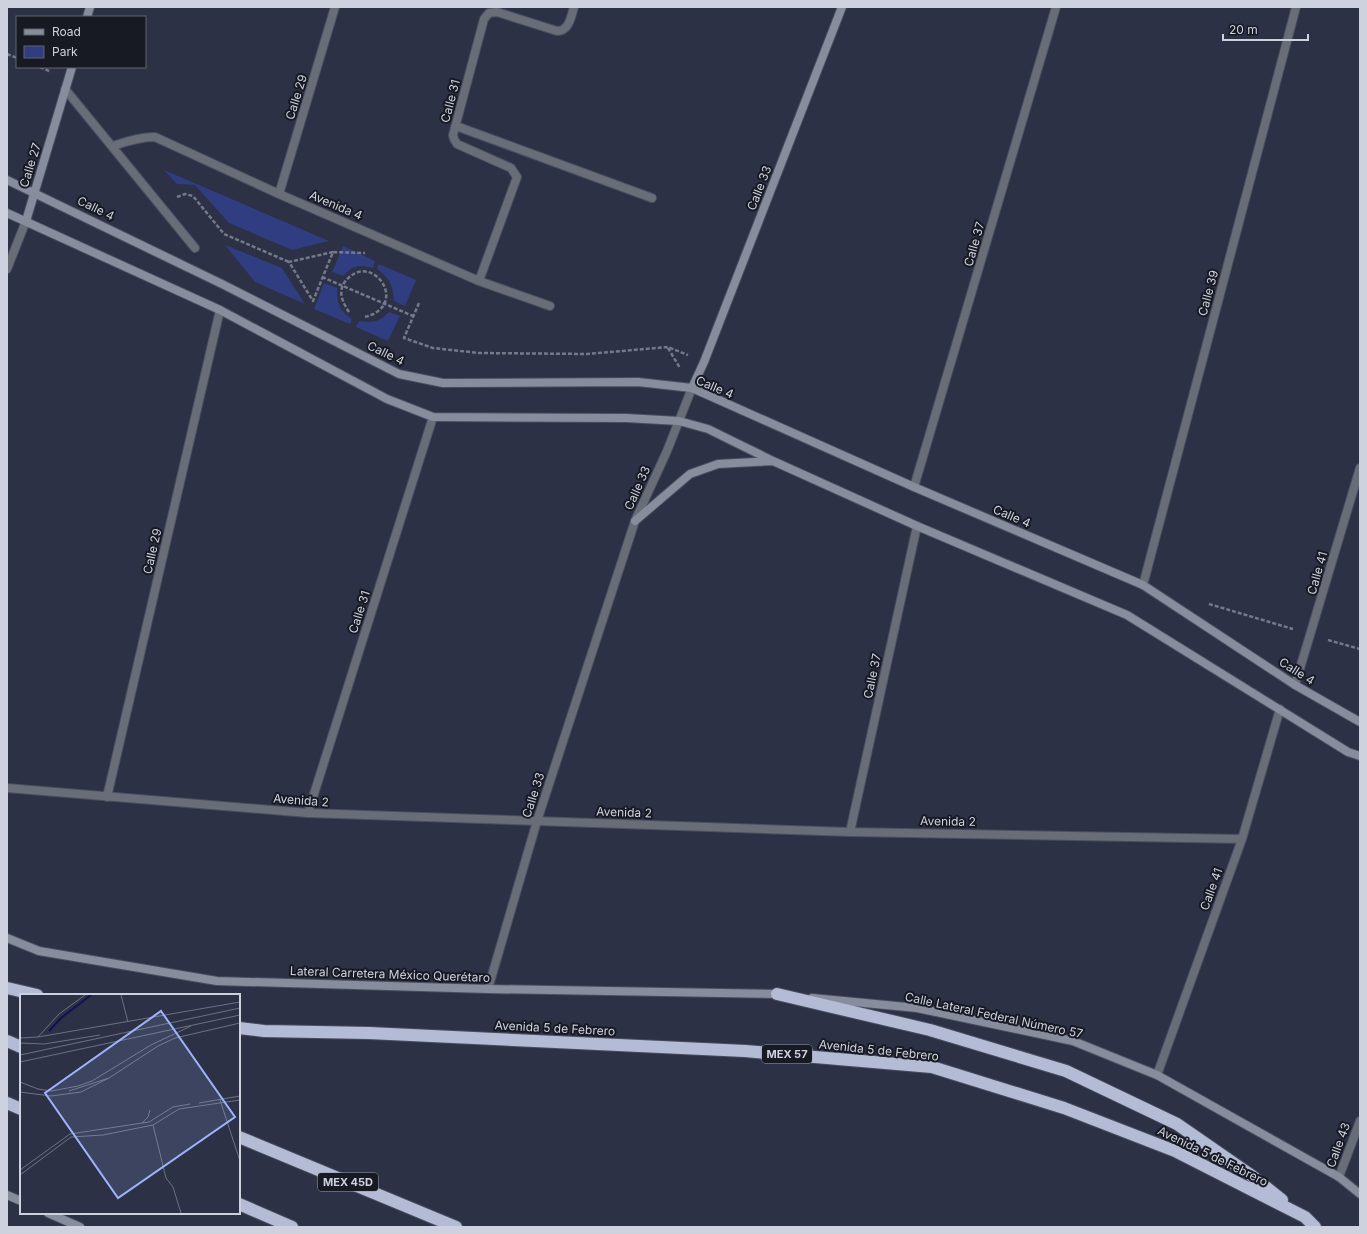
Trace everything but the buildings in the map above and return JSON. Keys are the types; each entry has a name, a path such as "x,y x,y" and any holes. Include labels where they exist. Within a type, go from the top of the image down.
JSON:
{"highway":[{"path":"7,988 33,994"},
{"path":"777,994 930,1030 1066,1071 1177,1124 1252,1176 1305,1218"},
{"name":"Avenida 5 de Febrero","path":"240,1028 264,1031 377,1033 745,1051 932,1068 1064,1108 1175,1151 1305,1218 1315,1227"},
{"path":"7,1041 20,1046"},
{"path":"7,1103 20,1109"},
{"name":"MEX 45D","path":"240,1137 456,1227"},
{"path":"240,1204 292,1227"}],"main road":[{"name":"Calle 33","path":"692,388 704,362 842,7"},
{"name":"Calle 27","path":"26,221 72,68"},
{"name":"Calle 4","path":"7,180 224,285 399,374 443,383 638,382 692,388 914,487 1143,584 1296,685 1360,722"},
{"path":"7,213 220,310 387,400 433,417 626,418 679,421 708,429 773,461 918,526 1127,615 1348,752 1360,756"},
{"path":"635,522 690,474 718,464 773,461"},
{"name":"Lateral Carretera México Querétaro","path":"7,938 39,951 217,981 488,989 777,994"},
{"name":"Calle Lateral Federal Número 57","path":"777,994 917,1008 1073,1041 1157,1075 1339,1177 1360,1194"},
{"path":"7,1195 20,1201"},
{"path":"50,1214 80,1227"}],"street":[{"name":"Calle 29","path":"279,194 336,7"},
{"name":"Calle 31","path":"479,281 517,177 511,168 458,144 453,135 484,19 489,13 497,12 560,31 568,25 574,7"},
{"name":"Calle 37","path":"914,487 1056,7"},
{"name":"Calle 39","path":"1143,584 1296,7"},
{"path":"65,89 195,248"},
{"path":"456,126 652,198"},
{"name":"Avenida 4","path":"113,146 135,139 156,137 279,194 479,281 550,306"},
{"name":"Calle 27","path":"7,269 26,221"},
{"name":"Calle 29","path":"107,797 220,310"},
{"name":"Calle 33","path":"488,989 536,821 635,522 667,451 692,388"},
{"name":"Calle 31","path":"308,813 433,417"},
{"name":"Calle 41","path":"1296,685 1360,468"},
{"name":"Calle 37","path":"850,832 918,526"},
{"name":"Calle 41","path":"1157,1075 1242,839 1280,709"},
{"name":"Avenida 2","path":"7,788 308,813 850,832 1242,839"},
{"name":"Calle 43","path":"1339,1177 1360,1121"}],"path":[{"path":"160,204 184,194 193,196 224,234 289,262 313,301 333,252"},
{"path":"289,262 333,252 371,254"},
{"path":"349,312 344,306 341,296 342,286 349,277 359,272 370,272 379,277 385,287 386,298 382,308 374,315 365,317"},
{"path":"322,278 413,316"},
{"path":"419,303 404,338 433,348 480,353 587,354 668,347 704,362"},
{"path":"1204,603 1360,650"}],"green space":[{"path":"164,170 329,241 292,250 229,223 195,185 177,184"},
{"path":"225,245 282,268 305,304 255,282"},
{"path":"343,246 375,261 373,268 363,266 356,267 343,276 332,272"},
{"path":"379,264 416,280 405,306 394,301 390,283 377,269"},
{"path":"324,283 337,288 341,309 352,319 350,324 314,309"},
{"path":"389,312 400,316 388,341 356,327 359,321 376,321"}]}
